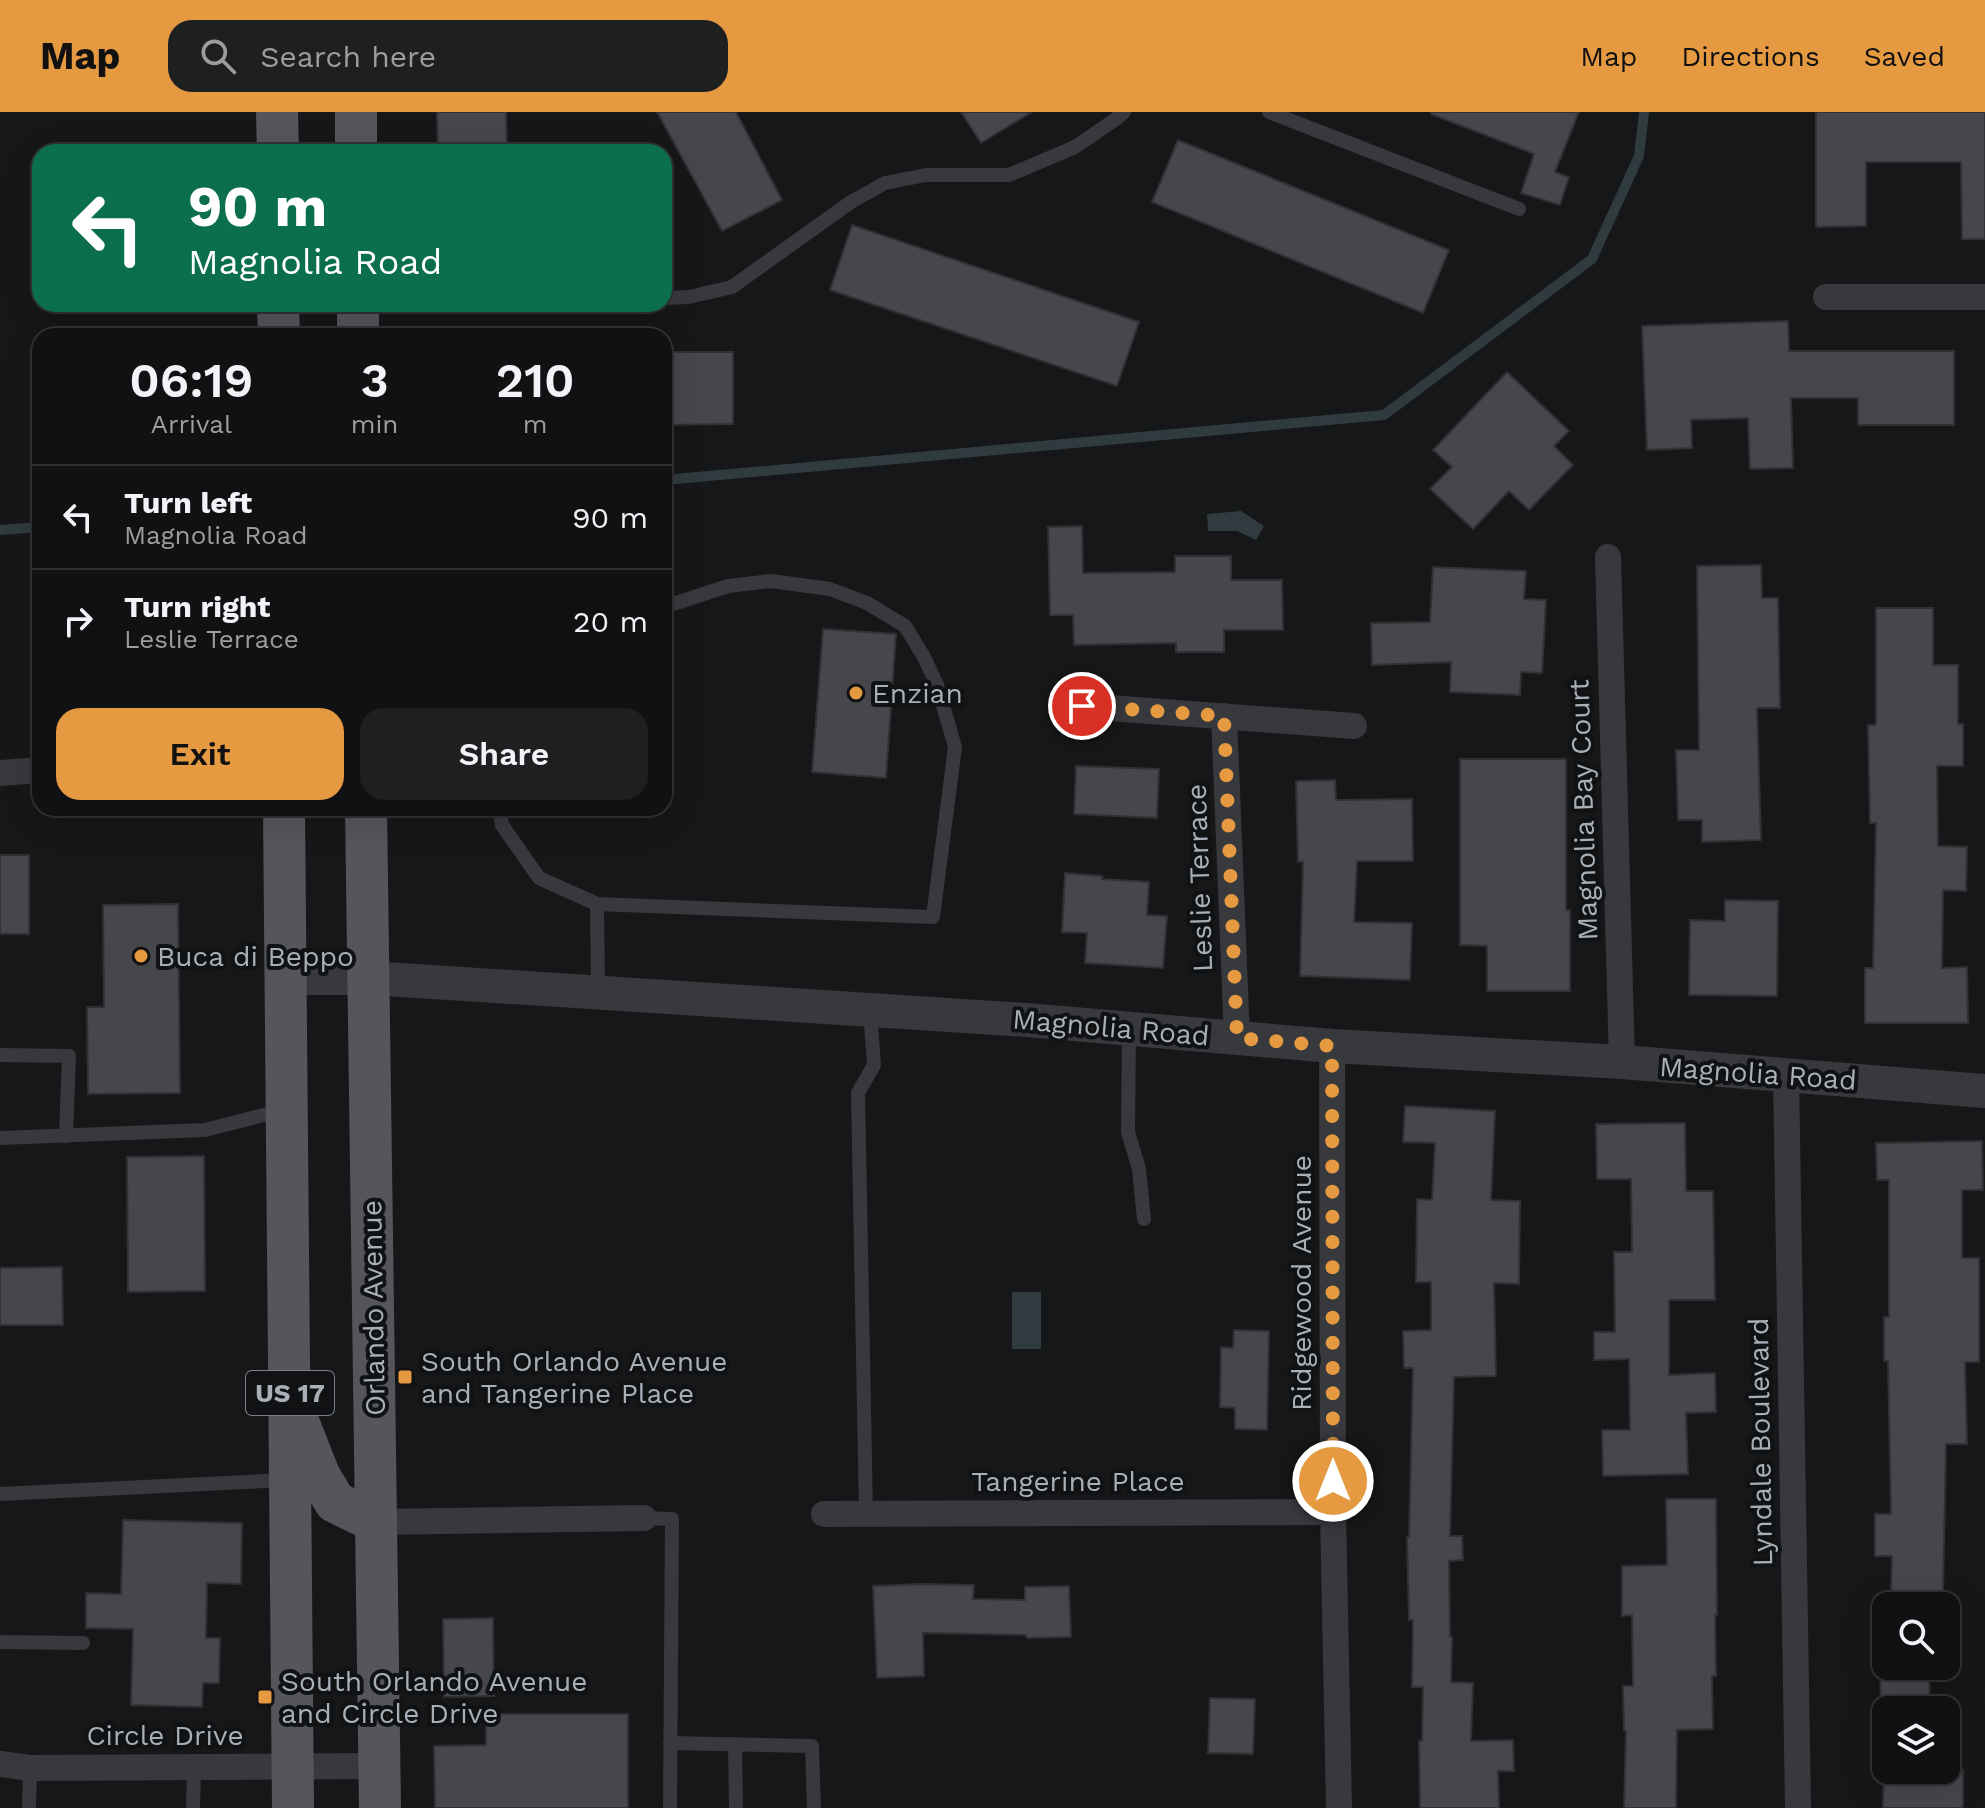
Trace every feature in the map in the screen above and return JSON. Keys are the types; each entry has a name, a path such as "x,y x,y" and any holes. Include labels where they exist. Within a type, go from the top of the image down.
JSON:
{"main road":[{"path":"277,112 278,144"},
{"path":"356,112 356,144"},
{"name":"US 17","path":"284,816 293,1808"},
{"name":"Orlando Avenue","path":"366,816 380,1808"},
{"path":"290,1400 319,1475 335,1502 376,1522"}],"street":[{"path":"1826,297 1985,297"},
{"name":"Magnolia Bay Court","path":"1608,557 1622,1062"},
{"path":"1082,706 1354,726"},
{"name":"Leslie Terrace","path":"1224,716 1237,1038"},
{"path":"0,773 32,771"},
{"name":"Magnolia Road","path":"285,978 370,978 1027,1020 1332,1046 1622,1062 1985,1091"},
{"name":"Ridgewood Avenue","path":"1332,1046 1333,1512 1339,1808"},
{"name":"Lyndale Boulevard","path":"1786,1075 1798,1808"},
{"name":"Tangerine Place","path":"824,1514 1333,1512"},
{"path":"376,1522 644,1518"},
{"name":"Circle Drive","path":"0,1764 30,1768 379,1766"}],"lane":[{"path":"672,298 732,287 851,202 885,183 926,175 1009,175 1075,147 1124,112"},
{"path":"1269,112 1519,209"},
{"path":"500,816 502,825 539,878 597,904 933,917 955,747 937,685 905,626 867,603 830,589 771,581 728,586 672,604"},
{"path":"597,904 598,993"},
{"path":"866,1514 858,1093 874,1065 870,1010"},
{"path":"1129,1029 1128,1132 1139,1169 1144,1219"},
{"path":"0,1055 69,1056 66,1136"},
{"path":"0,1138 205,1130 287,1109"},
{"path":"0,1494 290,1480"},
{"path":"644,1518 672,1519 670,1808"},
{"path":"0,1642 83,1643"},
{"path":"670,1743 812,1746 814,1808"},
{"path":"735,1744 736,1808"},
{"path":"193,1808 194,1767"},
{"path":"29,1808 30,1768"}],"shaded area":[{"path":"1241,511 1264,526 1256,540 1237,531 1208,531 1207,514"},
{"path":"1012,1292 1041,1292 1041,1349 1012,1349"}],"building":[{"path":"437,112 506,112 507,144 438,144"},
{"path":"657,112 736,112 782,200 722,231"},
{"path":"961,112 1032,112 981,143"},
{"path":"1431,112 1579,112 1555,172 1569,177 1560,205 1521,193 1534,154"},
{"path":"1816,112 1985,112 1985,239 1962,239 1961,162 1866,162 1866,226 1816,227"},
{"path":"1178,140 1449,250 1423,313 1152,202"},
{"path":"852,225 1139,322 1117,386 830,290"},
{"path":"1788,321 1789,351 1954,351 1954,425 1858,425 1858,398 1791,398 1793,468 1750,469 1748,418 1691,420 1692,448 1647,450 1642,326"},
{"path":"672,352 733,352 733,424 672,425"},
{"path":"1507,372 1569,431 1554,446 1573,465 1529,510 1509,491 1473,529 1430,489 1452,467 1433,450"},
{"path":"1082,526 1083,573 1175,572 1175,556 1231,556 1231,580 1282,580 1283,630 1224,630 1224,652 1176,652 1176,643 1074,645 1073,615 1050,615 1048,527"},
{"path":"1761,565 1762,598 1778,598 1780,708 1757,708 1761,840 1702,842 1702,820 1678,820 1676,750 1699,750 1697,566"},
{"path":"1433,567 1526,571 1524,599 1546,600 1542,673 1521,672 1520,695 1450,692 1451,662 1372,665 1371,623 1430,622"},
{"path":"1876,608 1933,608 1933,665 1958,665 1958,724 1963,724 1963,766 1937,766 1938,846 1967,847 1966,891 1943,890 1942,968 1967,967 1968,1023 1865,1023 1865,968 1873,968 1876,823 1870,823 1868,725 1876,725"},
{"path":"823,629 896,634 886,778 812,772"},
{"path":"1460,759 1566,759 1566,910 1570,910 1570,991 1487,991 1487,946 1460,945"},
{"path":"1076,766 1159,769 1157,818 1074,814"},
{"path":"1335,780 1336,800 1412,799 1413,861 1357,861 1354,922 1412,923 1410,980 1300,976 1303,862 1298,862 1296,781"},
{"path":"0,855 29,855 29,934 0,934"},
{"path":"1065,873 1149,882 1147,915 1167,916 1163,968 1085,963 1087,933 1062,932"},
{"path":"1725,900 1778,901 1777,996 1689,995 1690,920 1725,921"},
{"name":"Buca di Beppo","path":"178,904 180,1093 88,1094 87,1007 104,1007 103,905"},
{"path":"1405,1106 1495,1111 1491,1200 1520,1201 1519,1284 1494,1283 1496,1376 1454,1377 1450,1536 1462,1536 1463,1560 1449,1561 1451,1682 1473,1683 1471,1741 1513,1740 1514,1771 1498,1771 1499,1808 1420,1808 1419,1741 1422,1741 1423,1687 1412,1687 1413,1620 1409,1620 1407,1537 1413,1368 1404,1368 1403,1331 1431,1330 1431,1282 1416,1282 1417,1199 1432,1200 1435,1143 1403,1142"},
{"path":"1685,1123 1686,1191 1713,1191 1715,1300 1669,1300 1669,1375 1715,1373 1716,1412 1686,1413 1688,1474 1603,1476 1602,1430 1630,1430 1629,1359 1594,1360 1594,1332 1615,1332 1614,1252 1632,1252 1631,1179 1597,1179 1596,1124"},
{"path":"1982,1141 1983,1190 1962,1190 1962,1258 1979,1258 1979,1362 1965,1362 1967,1444 1946,1444 1943,1592 1891,1592 1892,1556 1875,1556 1875,1514 1891,1514 1888,1361 1884,1361 1884,1317 1889,1317 1889,1180 1877,1180 1876,1143"},
{"path":"204,1156 205,1291 128,1292 127,1157"},
{"path":"62,1267 63,1325 0,1325 0,1268"},
{"path":"1234,1330 1269,1331 1267,1430 1235,1429 1235,1408 1220,1407 1221,1347 1233,1348"},
{"path":"1666,1499 1716,1499 1717,1615 1716,1676 1712,1676 1713,1729 1677,1730 1676,1808 1624,1808 1626,1731 1623,1686 1633,1686 1632,1615 1622,1616 1622,1566 1667,1565"},
{"path":"123,1520 242,1523 241,1584 207,1583 206,1638 220,1638 219,1683 203,1683 202,1707 131,1705 133,1629 86,1628 86,1593 121,1594"},
{"path":"974,1585 973,1599 1025,1600 1025,1587 1069,1586 1071,1637 923,1633 924,1676 877,1678 873,1586"},
{"path":"493,1618 494,1696 444,1697 443,1619"},
{"path":"1880,1680 1929,1680 1930,1696 1881,1696"},
{"path":"1210,1698 1255,1699 1253,1754 1208,1753"},
{"path":"486,1714 628,1714 628,1808 435,1808 434,1746 486,1745"},
{"path":"1960,1770 1963,1770 1963,1808 1883,1808 1884,1784 1960,1784"}],"waterway":[{"path":"672,479 1384,415 1592,259 1639,156 1644,112"},
{"path":"0,530 32,528"}],"place":[{"name":"Enzian","path":"856,693"},
{"name":"Buca di Beppo","path":"141,956"},
{"name":"South Orlando Avenue and Tangerine Place","path":"405,1377"},
{"name":"South Orlando Avenue and Circle Drive","path":"265,1697"}],"route":[{"path":"1082,706 1224,716 1237,1038 1332,1046 1333,1481"}]}
